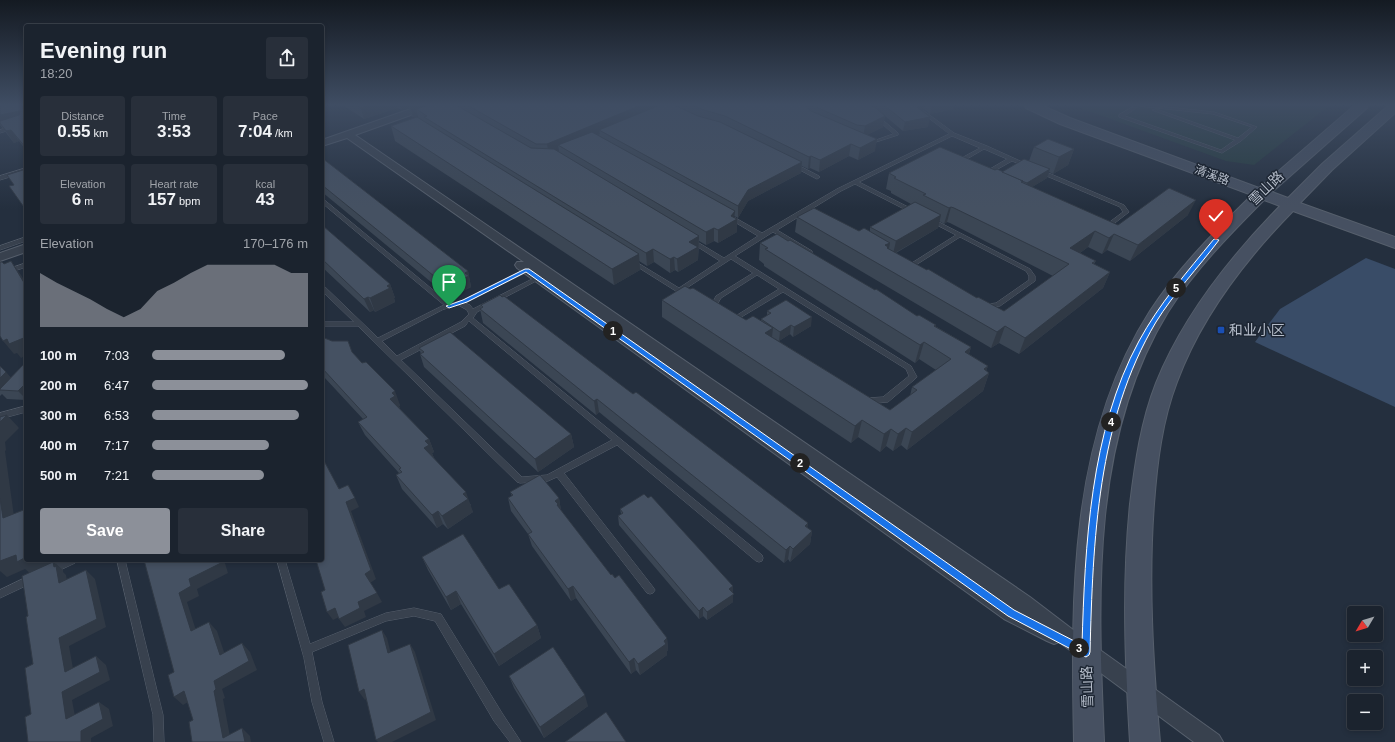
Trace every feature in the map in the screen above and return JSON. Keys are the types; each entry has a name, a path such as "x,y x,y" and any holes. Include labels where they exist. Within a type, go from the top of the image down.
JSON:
{"main road":[{"name":"清溪路","path":"1120,140 1264,189"},
{"name":"清溪路","path":"1136,140 1294,200 1395,232"},
{"name":"雪山路","path":"1089,742 1086,652 1088,589 1096,497 1102,461 1117,398 1141,343 1168,300 1212,245 1264,189 1321,140"},
{"name":"雪山路","path":"1145,742 1141,691 1138,614 1139,557 1146,476 1157,412 1178,357 1202,314 1247,252 1294,200 1358,140"},
{"name":"清溪路","path":"1294,200 1395,243"}],"street":[{"path":"349,140 532,274 1011,613 1086,652"},
{"path":"349,140 1017,599 1086,652 1212,742"},
{"path":"0,257 24,249"}],"lane":[{"path":"861,140 876,141 880,140"},
{"path":"626,257 679,291 724,260 806,209 855,182 941,140"},
{"path":"965,140 1122,206 1126,212 1105,228 1098,227"},
{"path":"1187,140 1222,152 1239,140"},
{"path":"961,167 955,164 985,148"},
{"path":"988,179 981,176 1011,159"},
{"path":"790,164 817,177"},
{"path":"0,178 24,171"},
{"path":"855,182 918,214"},
{"path":"324,202 449,306"},
{"path":"806,209 813,213"},
{"path":"722,213 762,236"},
{"path":"925,217 1028,270 1032,276 1032,281 998,305 984,306 974,304"},
{"path":"773,230 814,254"},
{"path":"909,267 960,235"},
{"path":"684,236 724,260"},
{"path":"0,248 24,240"},
{"path":"731,256 909,368 914,378 885,400 874,402 859,399"},
{"path":"902,263 915,271"},
{"path":"0,274 24,266"},
{"path":"742,322 715,304 718,297 757,272"},
{"path":"377,341 440,309 532,274"},
{"path":"396,360 463,324 475,312 532,274"},
{"path":"730,314 783,289"},
{"path":"324,290 520,480 548,478 617,441"},
{"path":"458,303 467,306 471,312 470,316 617,441 759,558"},
{"path":"324,324 360,324"},
{"path":"0,416 24,410"},
{"path":"558,472 650,590"},
{"path":"0,594 68,562"},
{"path":"121,562 158,715 159,742"},
{"path":"282,562 306,650 317,702 329,742"},
{"path":"306,650 386,617 414,612 438,617 498,717 516,742"}],"green space":[{"path":"1167,140 1286,140 1254,165 1226,161"}],"water":[{"path":"1366,258 1395,269 1395,407 1255,342 1280,309"}],"building":[{"path":"19,140 24,140 24,146"},
{"path":"412,140 454,140 639,254 612,269"},
{"path":"461,140 516,140 531,148 554,149 699,236 689,242 698,247 677,259 674,257 670,259 653,249 646,253"},
{"path":"528,140 558,140 547,144 536,144"},
{"path":"572,140 606,140 735,211 731,216 737,219 718,230 714,228 706,232 558,145"},
{"path":"617,140 756,140 802,162 748,190 738,206"},
{"path":"773,140 876,140 860,148 851,144 820,160 811,156 809,157"},
{"path":"1050,140 1074,149 1059,157 1034,147"},
{"path":"940,147 995,170 997,169 1023,181 1021,182 1118,225 1169,188 1196,200 1138,245 1114,234 1109,238 1095,231 1070,248 1096,261 1092,263 1110,272 1025,338 1005,326 997,332 797,217 814,208 859,231 864,228 890,243 885,245 888,247 887,248 927,270 928,269 977,298 978,297 1004,311 1069,264 954,208 949,208 923,195 926,194 894,178 896,177 889,173"},
{"path":"1024,159 1050,169 1027,183 1002,172"},
{"path":"324,160 468,271 465,273 469,276 450,285 448,283 445,285 324,187"},
{"path":"24,170 24,207 9,186 14,185 7,175"},
{"path":"915,202 941,215 896,241 870,227"},
{"path":"324,227 390,284 387,286 390,288 370,298 368,297 364,299 324,261"},
{"path":"777,234 788,241 790,240 875,290 876,289 917,316 919,315 936,325 934,326 971,347 965,352 988,366 984,369 989,373 912,432 906,428 898,434 891,429 884,434 862,420 855,426 662,300 685,286 690,289 693,288 746,320 753,316 773,328 765,333 890,410 917,390 912,387 951,359 924,342 920,345 765,249 768,248 760,243"},
{"path":"11,261 24,283 24,338 9,344 7,339 3,341 0,336 0,262 4,264"},
{"path":"500,295 502,297 504,296 633,394 636,392 808,523 805,526 812,531 793,549 790,546 786,550 597,399 594,401 480,309 483,307 481,305"},
{"path":"786,300 812,317 794,327 791,325 780,332 761,319 771,313 767,311"},
{"path":"450,332 571,434 535,459 420,354 424,352 419,348"},
{"path":"324,338 332,341 348,341 352,352 362,363 366,362 395,391 392,393 395,396 390,399 429,439 425,441 429,445 424,448 466,492 463,494 468,499 442,516 438,511 432,515 396,475 402,472 399,469 401,468 358,422 367,417 324,370"},
{"path":"24,365 24,385 18,391 0,389"},
{"path":"0,366 6,372 0,378"},
{"path":"7,415 0,422 0,417"},
{"path":"324,461 339,489 348,485 355,498 346,502 371,570 365,574 377,593 358,602 360,608 339,619 335,608 327,612 321,592 325,590 317,562 324,562"},
{"path":"540,475 559,498 555,501 558,504 557,505 611,575 612,574 615,578 619,575 667,638 664,641 666,644 638,664 634,658 629,662 573,586 568,589 528,534 532,532 508,498 513,495 510,492"},
{"path":"644,494 648,498 651,496 733,586 729,589 734,594 707,612 703,607 699,611 618,516 623,513 620,509"},
{"path":"0,498 3,518 24,510 24,558 17,562 16,555 0,561"},
{"path":"463,534 499,589 509,584 537,625 494,654 456,591 446,597 422,557"},
{"path":"53,562 54,567 56,566 59,583 86,570 97,619 59,638 65,672 96,656 100,672 62,692 66,719 99,702 103,719 81,731 81,742 28,742 25,717 31,714 25,668 33,664 22,576"},
{"path":"145,562 221,562 189,579 191,586 179,593 191,631 209,622 220,655 242,643 249,661 214,681 216,689 214,691 223,738 242,728 245,742 192,742 189,722 193,720 184,691 174,697 168,675 174,672"},
{"path":"382,630 388,653 410,644 431,712 376,740 364,689 359,692 348,645"},
{"path":"553,647 585,695 540,727 509,676"},
{"path":"606,712 626,742 565,742"}],"place":[{"name":"和业小区","path":"1221,330"}],"route":[{"path":"449,306 465,301 527,270 1011,613 1086,652 1088,589 1096,497 1102,461 1117,398 1141,343 1154,320 1182,281 1216,240"}]}
